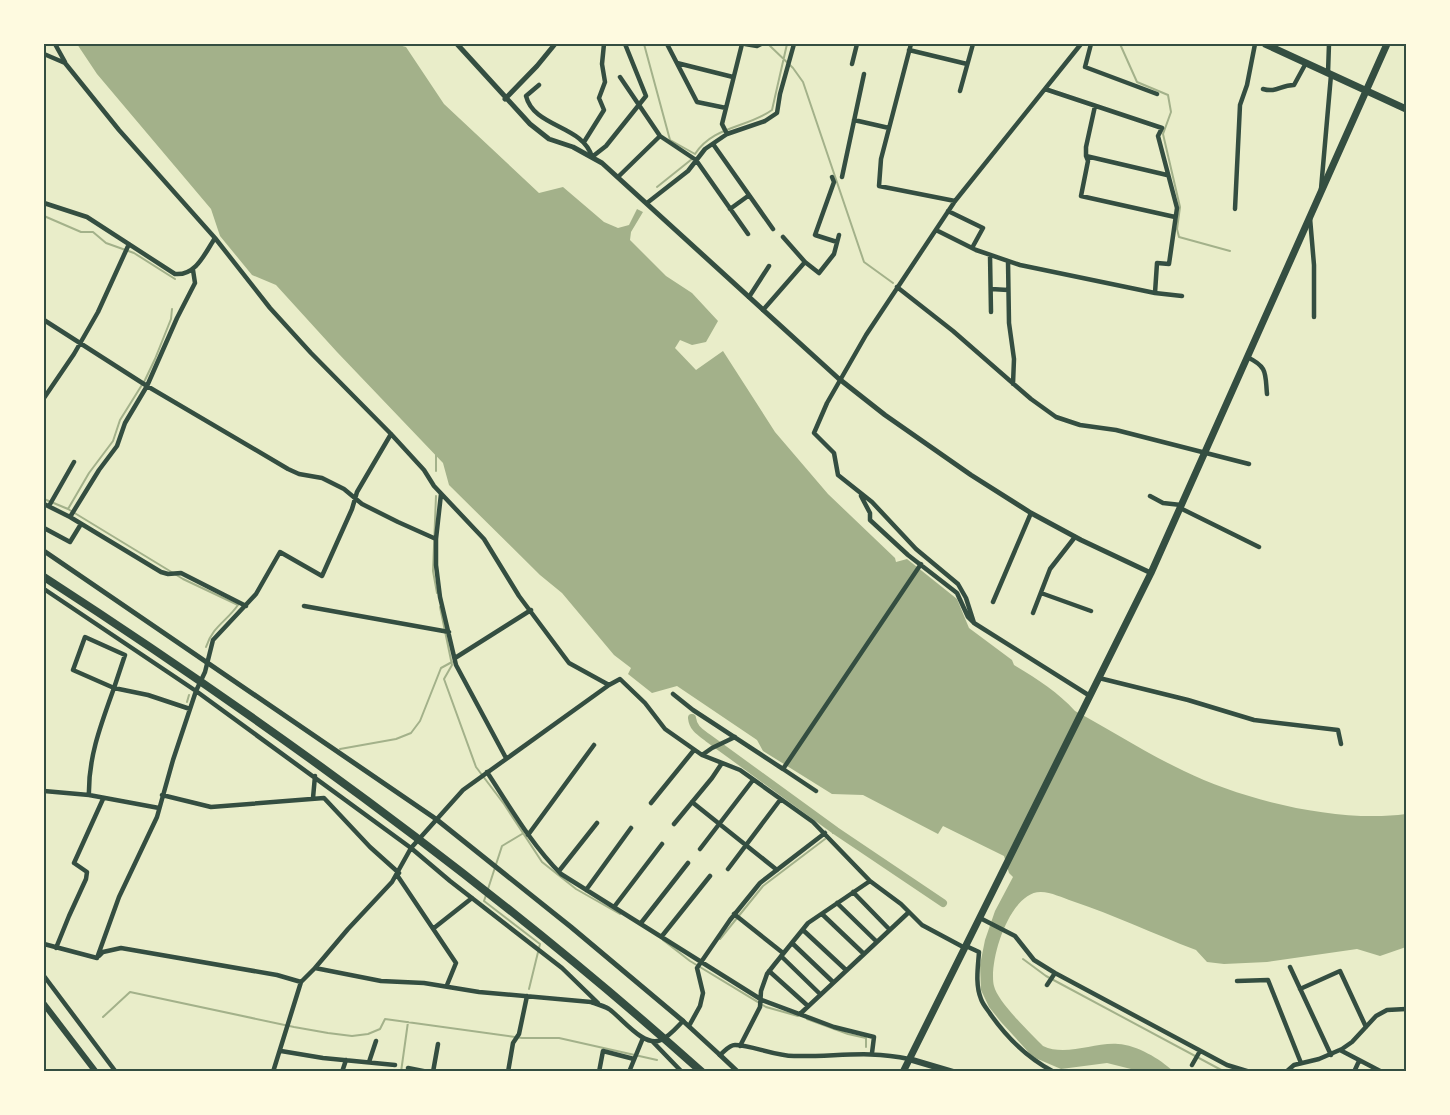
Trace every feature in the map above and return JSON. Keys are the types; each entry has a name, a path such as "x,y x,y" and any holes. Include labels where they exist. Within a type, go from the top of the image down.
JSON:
{"highway":[{"path":"44,577 172,663 409,831 591,975 702,1071"}],"main road":[{"path":"1265,44 1407,109"},
{"path":"903,1071 965,947 983,919 988,900 1151,573 1387,44"},
{"path":"44,1004 96,1071"},
{"path":"909,1059 951,1071"}],"street":[{"path":"55,44 65,63 119,130 215,238 270,308 391,434 424,470 441,494 484,539 519,596 570,663 609,685"},
{"path":"457,44 530,124 549,139 573,147 602,163 840,380 942,455 1031,513 1151,573"},
{"path":"505,99 555,44"},
{"path":"584,142 604,111 599,98 605,82 602,64 604,44"},
{"path":"591,157 606,146 646,96 625,44"},
{"path":"667,44 697,102 726,108"},
{"path":"727,134 722,124 743,44 757,46 761,44"},
{"path":"646,203 688,171 705,149 727,134 765,121 777,113 794,44"},
{"path":"852,64 857,44"},
{"path":"911,44 881,159 879,186 955,201"},
{"path":"960,92 973,44"},
{"path":"974,623 966,598 958,584 916,549 872,502 838,475 834,453 814,433 826,403 897,287 948,211 1081,44"},
{"path":"1090,44 1085,67 1157,94"},
{"path":"1236,209 1240,105 1247,85 1255,44"},
{"path":"1321,191 1329,44"},
{"path":"909,50 967,64"},
{"path":"44,54 65,63"},
{"path":"677,63 733,77"},
{"path":"1263,89 1272,91 1286,85 1294,85 1306,63"},
{"path":"842,177 864,74"},
{"path":"620,77 660,136 696,160 748,234"},
{"path":"539,85 526,96 528,104 550,123 579,137 589,146 591,157"},
{"path":"1045,89 1162,129 1158,136 1176,208 1169,264 1157,263 1155,293"},
{"path":"1095,106 1086,147 1088,161 1081,196 1175,217"},
{"path":"855,120 889,128"},
{"path":"618,177 660,136"},
{"path":"713,144 773,229"},
{"path":"1086,156 1167,175"},
{"path":"832,177 834,182 815,235 837,242"},
{"path":"730,209 748,196"},
{"path":"44,202 87,217 127,248 175,274 193,270 215,238"},
{"path":"948,211 983,228 972,248"},
{"path":"1310,216 1314,265 1314,316"},
{"path":"936,230 972,248 1008,261 1070,276 1182,296"},
{"path":"1174,234 1181,230"},
{"path":"783,237 805,262 819,273 834,254 839,235"},
{"path":"44,398 98,312 127,248"},
{"path":"990,255 991,312"},
{"path":"1008,261 1009,323 1014,359 1013,384"},
{"path":"763,310 805,262"},
{"path":"749,297 769,266"},
{"path":"72,514 117,446 125,423 195,283 193,270"},
{"path":"897,287 1056,417 1250,464"},
{"path":"991,289 1008,290"},
{"path":"44,320 144,384 288,469 299,474 322,478 362,504 434,538"},
{"path":"1248,357 1261,363 1265,373 1267,394"},
{"path":"97,958 119,897 157,816 196,692 205,672 209,652 217,634 256,594 280,552 322,576 352,509 357,492 391,434"},
{"path":"74,462 48,503 72,514 81,524 161,572 181,573 246,606"},
{"path":"859,493 870,513 870,520 920,566 957,593 968,617 974,623 1089,698"},
{"path":"441,494 434,538 446,631 459,673 506,758"},
{"path":"1150,496 1161,506 1180,507 1259,547"},
{"path":"993,602 1031,513"},
{"path":"44,528 70,542 81,524"},
{"path":"1033,613 1050,569 1075,537"},
{"path":"44,551 343,758 436,819 683,1021 738,1071"},
{"path":"784,768 920,566"},
{"path":"44,589 315,776 411,848 538,950 585,989 599,1004"},
{"path":"1041,593 1091,611"},
{"path":"304,606 361,618 446,631"},
{"path":"455,658 531,610"},
{"path":"89,795 88,775 98,733 114,688 125,655 85,638 73,670 114,688 148,694 190,710"},
{"path":"1099,678 1188,700 1254,720 1338,730 1341,744"},
{"path":"273,1071 301,981 398,874 411,848 436,819 463,790 484,774 620,679 632,688 665,729 702,756 740,770 825,833 870,881 929,930 979,952 977,975 981,1000 1001,1029 1020,1049 1038,1064 1054,1071"},
{"path":"673,694 816,791"},
{"path":"702,756 712,748 735,737"},
{"path":"528,835 594,746"},
{"path":"651,803 694,750"},
{"path":"674,824 722,763"},
{"path":"484,774 544,857 558,871 662,936 698,965 761,1003 834,1027 874,1037 872,1053"},
{"path":"313,798 315,776"},
{"path":"700,849 753,780"},
{"path":"44,790 89,795 159,808"},
{"path":"162,795 211,807 324,798 398,874 434,928 456,963 447,985"},
{"path":"56,948 86,879 87,872 74,863 103,799"},
{"path":"728,869 780,800"},
{"path":"692,802 777,870"},
{"path":"558,871 597,823"},
{"path":"586,890 631,828"},
{"path":"688,1026 700,1006 703,993 698,965 734,914 760,883 825,833"},
{"path":"614,907 662,844"},
{"path":"641,923 688,862"},
{"path":"662,936 710,876"},
{"path":"740,1046 761,1003 761,990 769,971 802,930 870,881"},
{"path":"853,892 890,930"},
{"path":"434,928 472,898"},
{"path":"837,903 877,942"},
{"path":"800,1014 909,912"},
{"path":"734,914 782,955 820,994"},
{"path":"822,914 864,954"},
{"path":"983,919 1022,942 1051,979 1227,1065 1250,1071"},
{"path":"802,930 846,970"},
{"path":"792,943 833,982"},
{"path":"44,944 97,958"},
{"path":"97,958 103,952 121,948 220,964 301,981"},
{"path":"1290,967 1331,1055"},
{"path":"315,968 381,981 447,985 479,992 579,1000 599,1004 608,1008 643,1038 654,1042 682,1071"},
{"path":"769,971 808,1006"},
{"path":"1300,989 1340,971 1366,1027"},
{"path":"44,976 116,1071"},
{"path":"1237,981 1268,980 1301,1064"},
{"path":"508,1071 513,1043 517,1037 527,996"},
{"path":"1286,1071 1294,1065 1331,1055 1340,1050 1352,1042 1376,1016 1387,1010 1407,1010"},
{"path":"654,1042 670,1034 683,1021"},
{"path":"629,1071 643,1038"},
{"path":"369,1062 376,1041"},
{"path":"433,1071 438,1044"},
{"path":"720,1055 732,1046 740,1046 793,1056 872,1053 909,1059"},
{"path":"1340,1050 1382,1071"},
{"path":"281,1051 395,1065"},
{"path":"599,1071 603,1052 635,1056"},
{"path":"1193,1063 1199,1052"},
{"path":"342,1071 346,1060"},
{"path":"1354,1071 1359,1061"},
{"path":"672,1071 675,1065"},
{"path":"408,1068 428,1071"}],"shaded area":[{"path":"77,44 395,44 406,47 444,104 539,193 563,187 604,222 618,228 629,225 637,209 643,212 631,232 630,240 666,276 692,293 718,321 706,342 692,345 680,340 675,348 696,370 723,351 775,432 828,494 895,558 896,562 907,559 957,599 969,628 1012,660 1014,665 1054,692 1075,711 1156,757 1208,782 1263,800 1322,812 1380,816 1406,814 1406,947 1380,956 1357,949 1267,962 1224,964 1207,962 1196,950 1103,912 1049,893 1041,892 1030,895 1011,915 998,945 993,975 994,986 1001,1000 1043,1046 1071,1050 1109,1044 1125,1045 1148,1053 1173,1071 1139,1071 1107,1063 1061,1069 1033,1057 989,1007 981,990 980,965 985,940 995,911 1013,877 1009,873 1004,856 943,826 938,834 863,795 832,794 763,751 757,740 677,686 652,693 628,674 631,668 614,655 562,593 540,575 449,485 443,463 276,285 252,275 220,236 211,209 97,74"}],"waterway":[{"path":"644,44 670,140 695,154 711,138 772,110 787,44"},
{"path":"768,44 793,68 803,82 864,262 893,283"},
{"path":"1120,44 1137,82 1168,95 1171,112 1163,134 1180,207 1177,229 1179,237 1230,251"},
{"path":"657,187 692,159"},
{"path":"44,216 81,232 93,232 106,243 134,253 175,279"},
{"path":"172,309 171,319 145,380 120,420 113,441 89,473 68,509 183,579 238,605 216,629 206,647"},
{"path":"436,452 436,471"},
{"path":"436,496 433,571 437,593"},
{"path":"44,499 68,509"},
{"path":"440,607 452,665 444,679 476,767 504,804 542,862 576,889 620,914"},
{"path":"340,749 396,739 411,733 420,721 441,668 452,662"},
{"path":"187,702 189,695"},
{"path":"692,718 695,727 708,738 836,831 943,903"},
{"path":"488,889 502,846 522,834"},
{"path":"720,939 763,886 825,839"},
{"path":"486,895 484,901 540,944 529,989"},
{"path":"663,940 690,961 766,1007 798,1016"},
{"path":"1023,959 1046,976 1225,1072"},
{"path":"103,1017 130,992 328,1033 352,1036 368,1034 380,1029 385,1019 522,1038 559,1038 657,1060"},
{"path":"807,1019 866,1038 866,1047"},
{"path":"401,1072 408,1022"}]}
